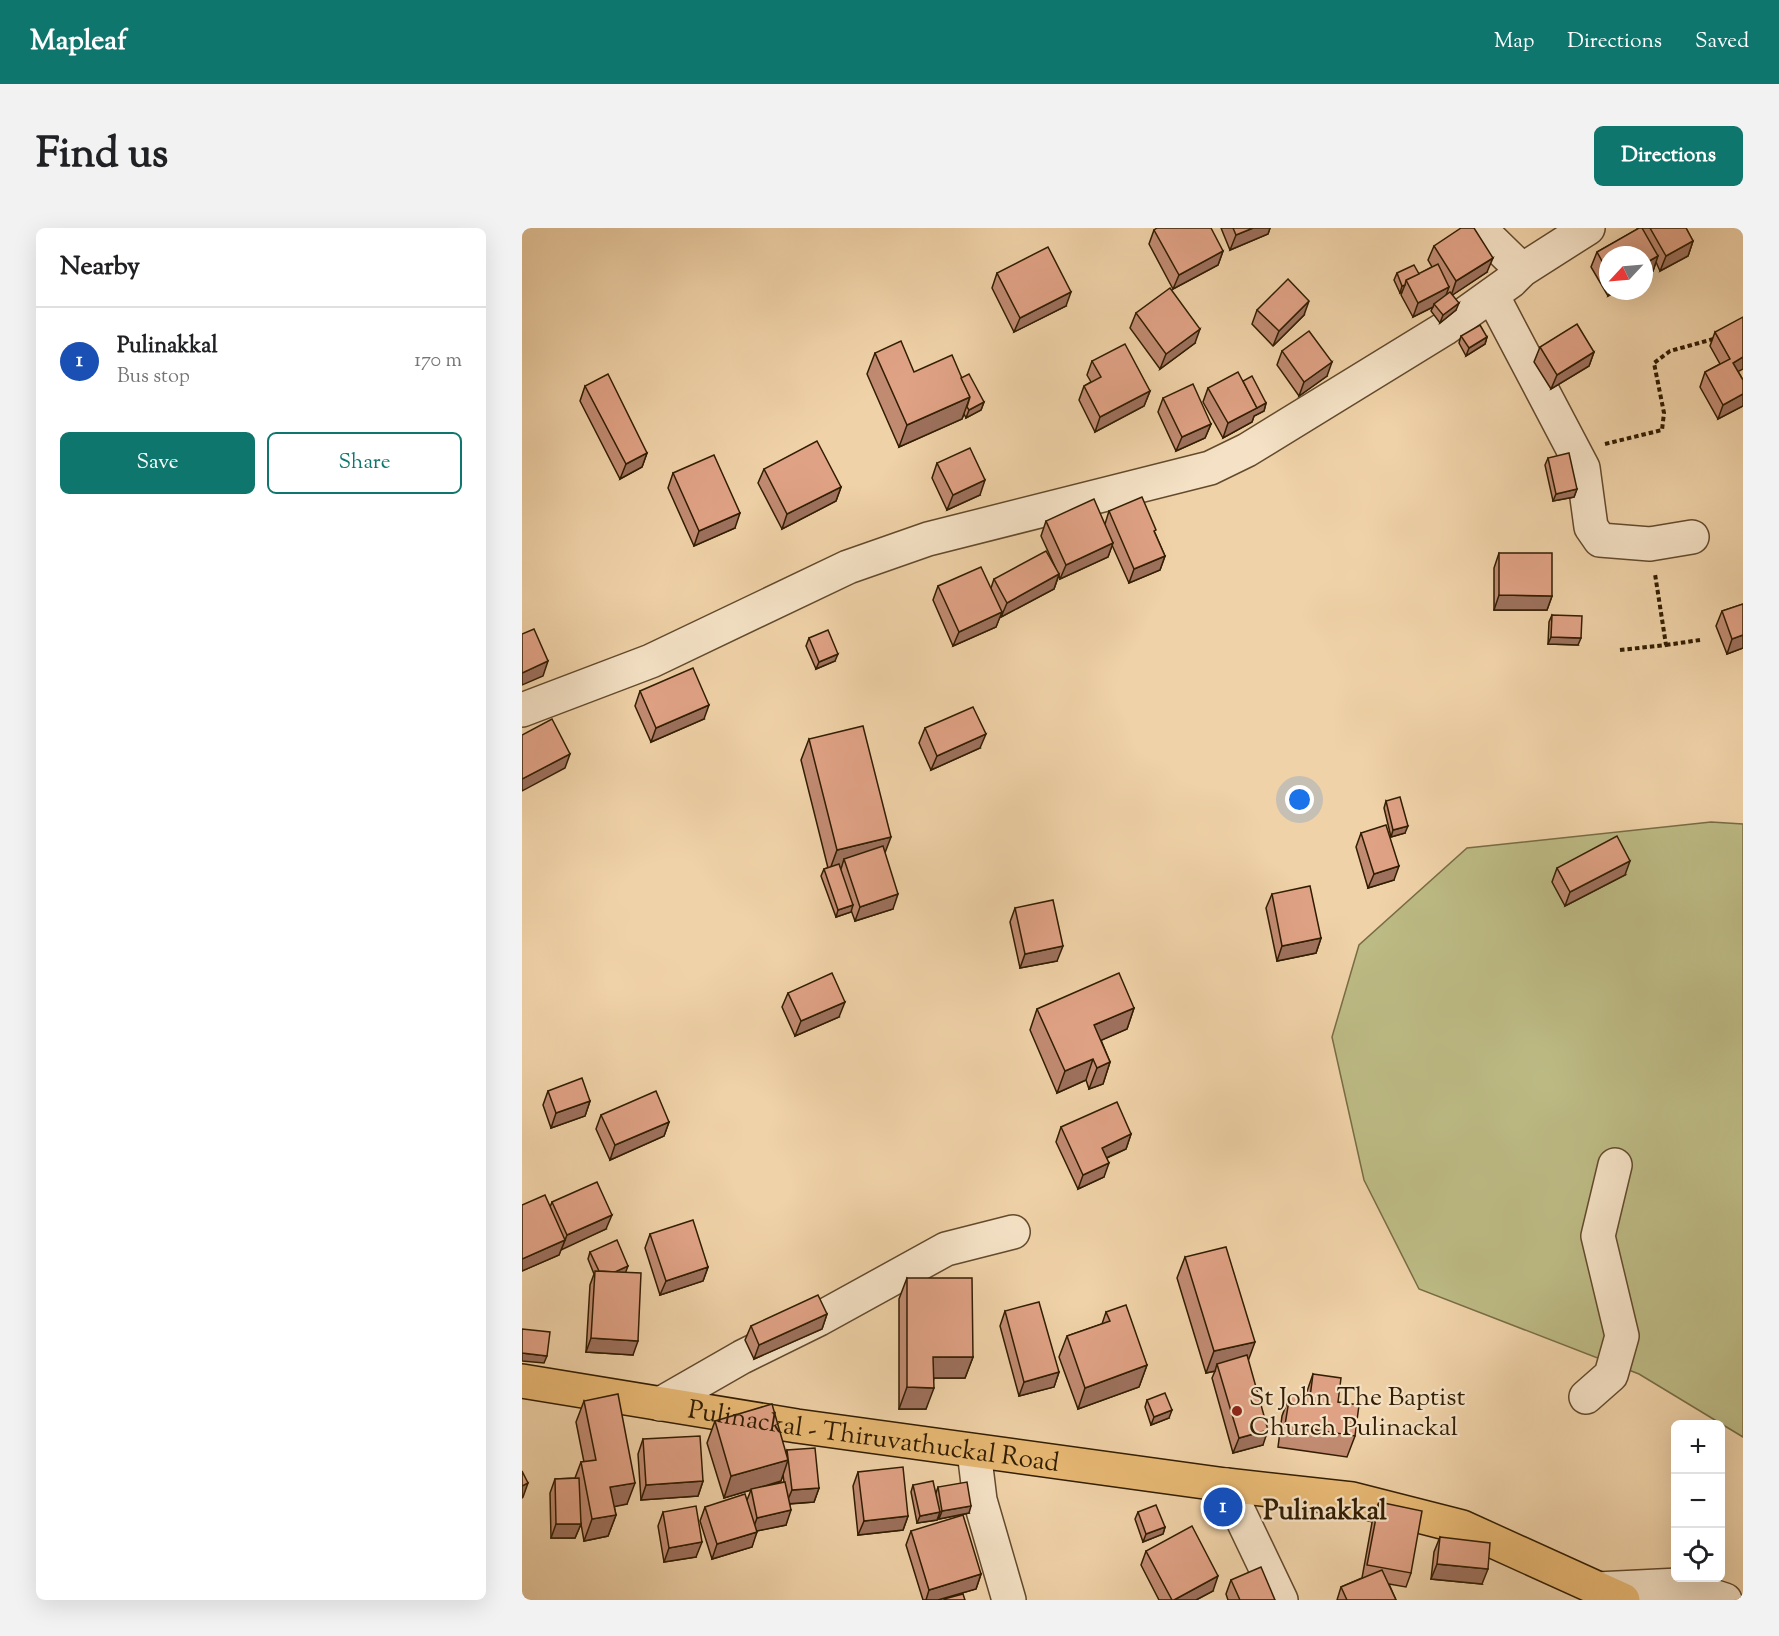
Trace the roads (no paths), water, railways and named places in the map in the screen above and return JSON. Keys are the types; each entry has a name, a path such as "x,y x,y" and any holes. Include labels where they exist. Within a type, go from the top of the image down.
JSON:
{"main road":[{"name":"Pulinackal - Thiruvathuckal Road","path":"522,1381 975,1451 1226,1485 1332,1496 1395,1508 1462,1527 1610,1594"}],"street":[{"path":"1479,228 1522,270"},
{"path":"522,710 651,661 848,567 928,539 1210,468 1247,450 1444,329 1492,295 1522,270 1588,228"},
{"path":"1492,295 1583,468 1591,527 1600,540 1650,544 1692,537"},
{"path":"1586,1397 1611,1375 1622,1336 1598,1236 1615,1164"},
{"path":"660,1404 742,1356 819,1319 946,1249 1013,1232"},
{"path":"975,1451 980,1500 1009,1600"},
{"path":"1226,1485 1281,1600"},
{"path":"1610,1594 1679,1585 1725,1600"}],"place":[{"name":"St John The Baptist Church Pulinackal","path":"1237,1411"},
{"name":"Pulinakkal","path":"1223,1507"}],"district":[{"name":"Pulinakkal","path":"1325,1510"}]}
